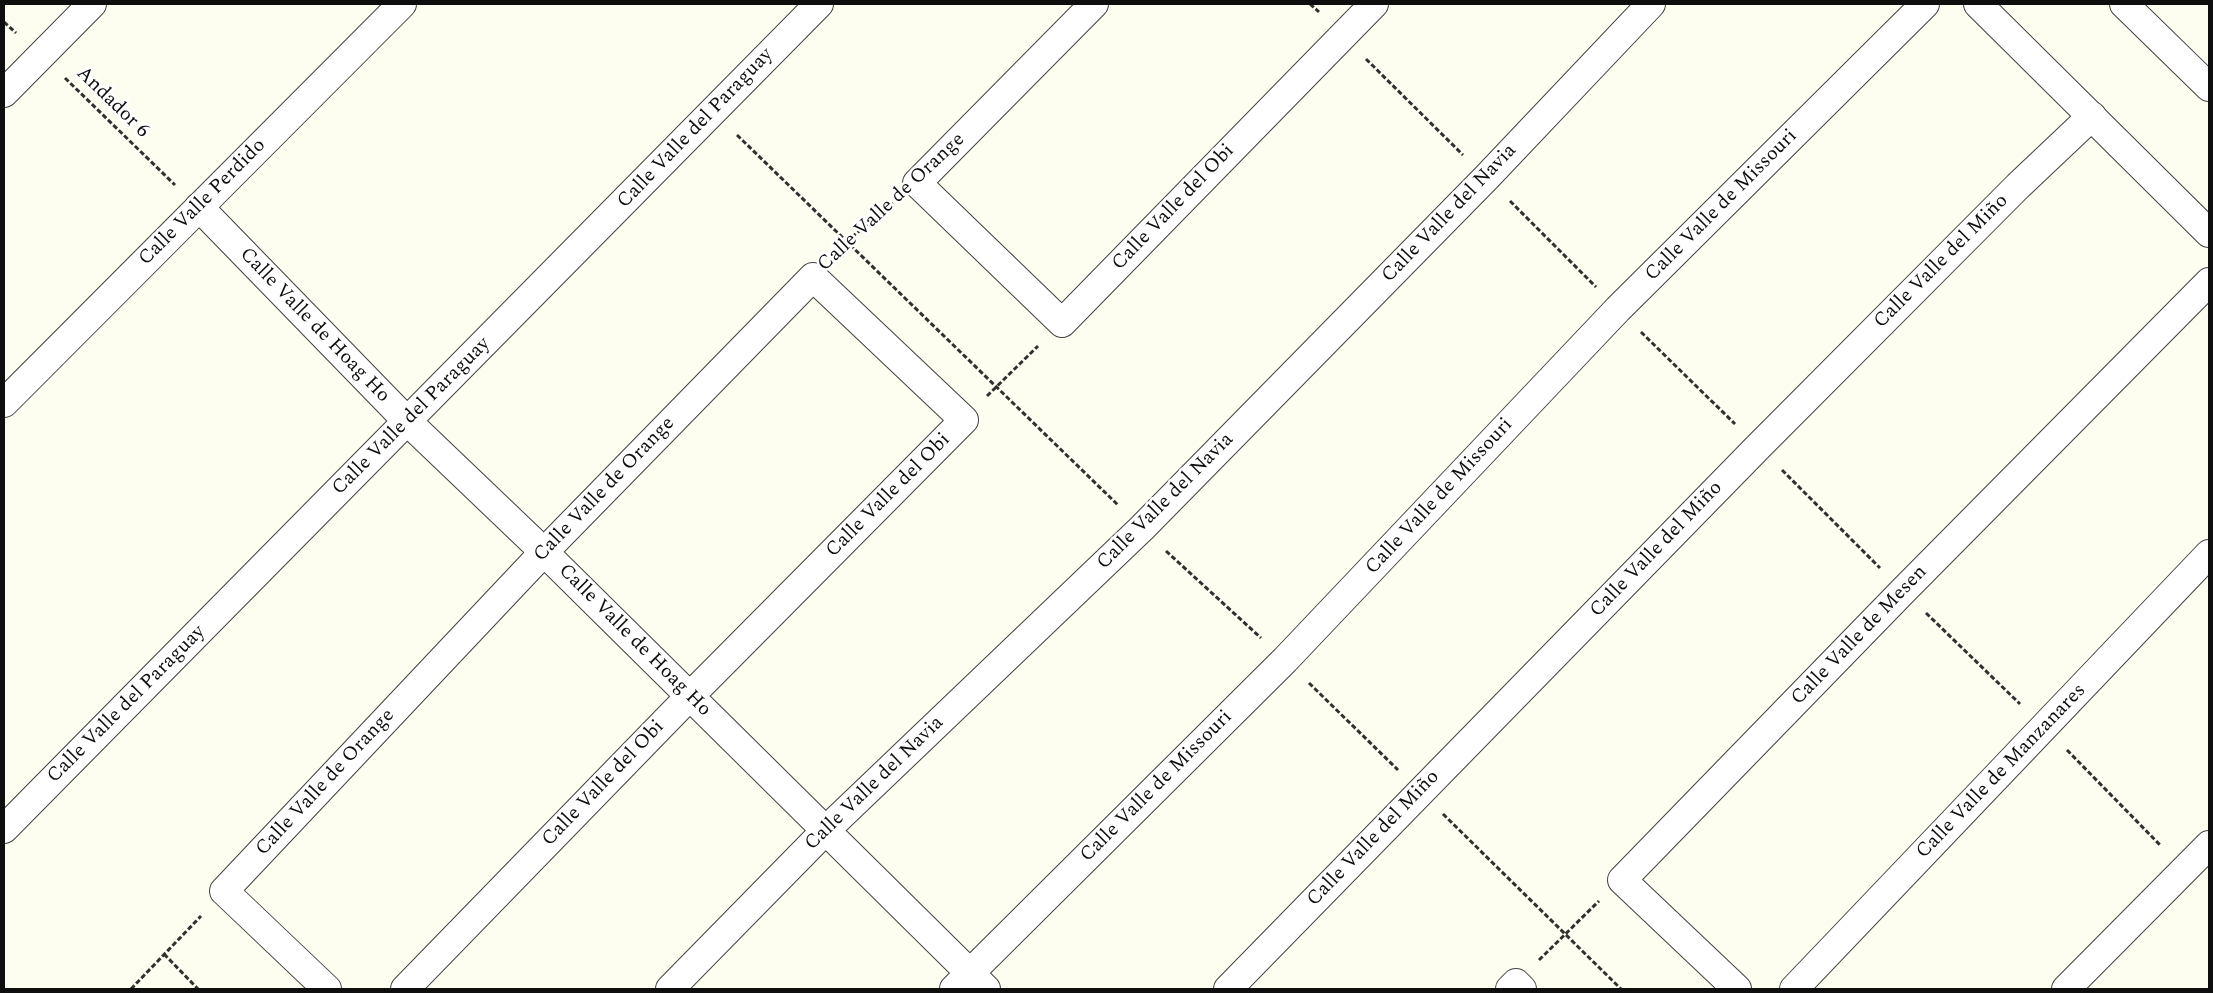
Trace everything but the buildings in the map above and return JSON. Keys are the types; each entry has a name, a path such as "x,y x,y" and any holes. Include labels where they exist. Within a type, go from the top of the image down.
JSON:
{"street":[{"path":"4,93 92,4"},
{"name":"Calle Valle Perdido","path":"4,403 402,4"},
{"name":"Calle Valle del Paraguay","path":"4,829 819,4"},
{"name":"Calle Valle de Orange","path":"917,184 1094,4"},
{"name":"Calle Valle del Obi","path":"1062,323 1374,4"},
{"name":"Calle Valle del Navia","path":"670,989 826,830 1148,521 1486,178 1651,4"},
{"name":"Calle Valle de Missouri","path":"970,984 1285,660 1618,309 1924,4"},
{"path":"1978,4 2209,233"},
{"path":"2124,4 2209,87"},
{"name":"Calle Valle del Miño","path":"1228,989 1758,447 2018,186 2092,116"},
{"path":"917,184 1062,323"},
{"name":"Calle Valle de Hoag Ho","path":"198,208 408,422 544,552 826,830 970,984"},
{"path":"813,278 964,420"},
{"name":"Calle Valle de Orange","path":"224,891 544,552 813,278"},
{"name":"Calle Valle de Mesen","path":"1622,880 1903,591 2209,282"},
{"name":"Calle Valle del Obi","path":"405,989 689,697 964,420"},
{"name":"Calle Valle de Manzanares","path":"1794,989 2209,554"},
{"path":"2066,989 2209,845"},
{"path":"1622,880 1737,989"},
{"path":"224,891 327,989"}],"path":[{"name":"Andador 6","path":"4,22 42,55 198,208"},
{"name":"Calle Valle de Orange","path":"813,278 847,242 917,184"},
{"name":"Calle Valle del Obi","path":"964,420 1062,323"},
{"path":"1516,987 1622,880"},
{"path":"131,989 224,891"},
{"path":"164,954 198,989"}]}
